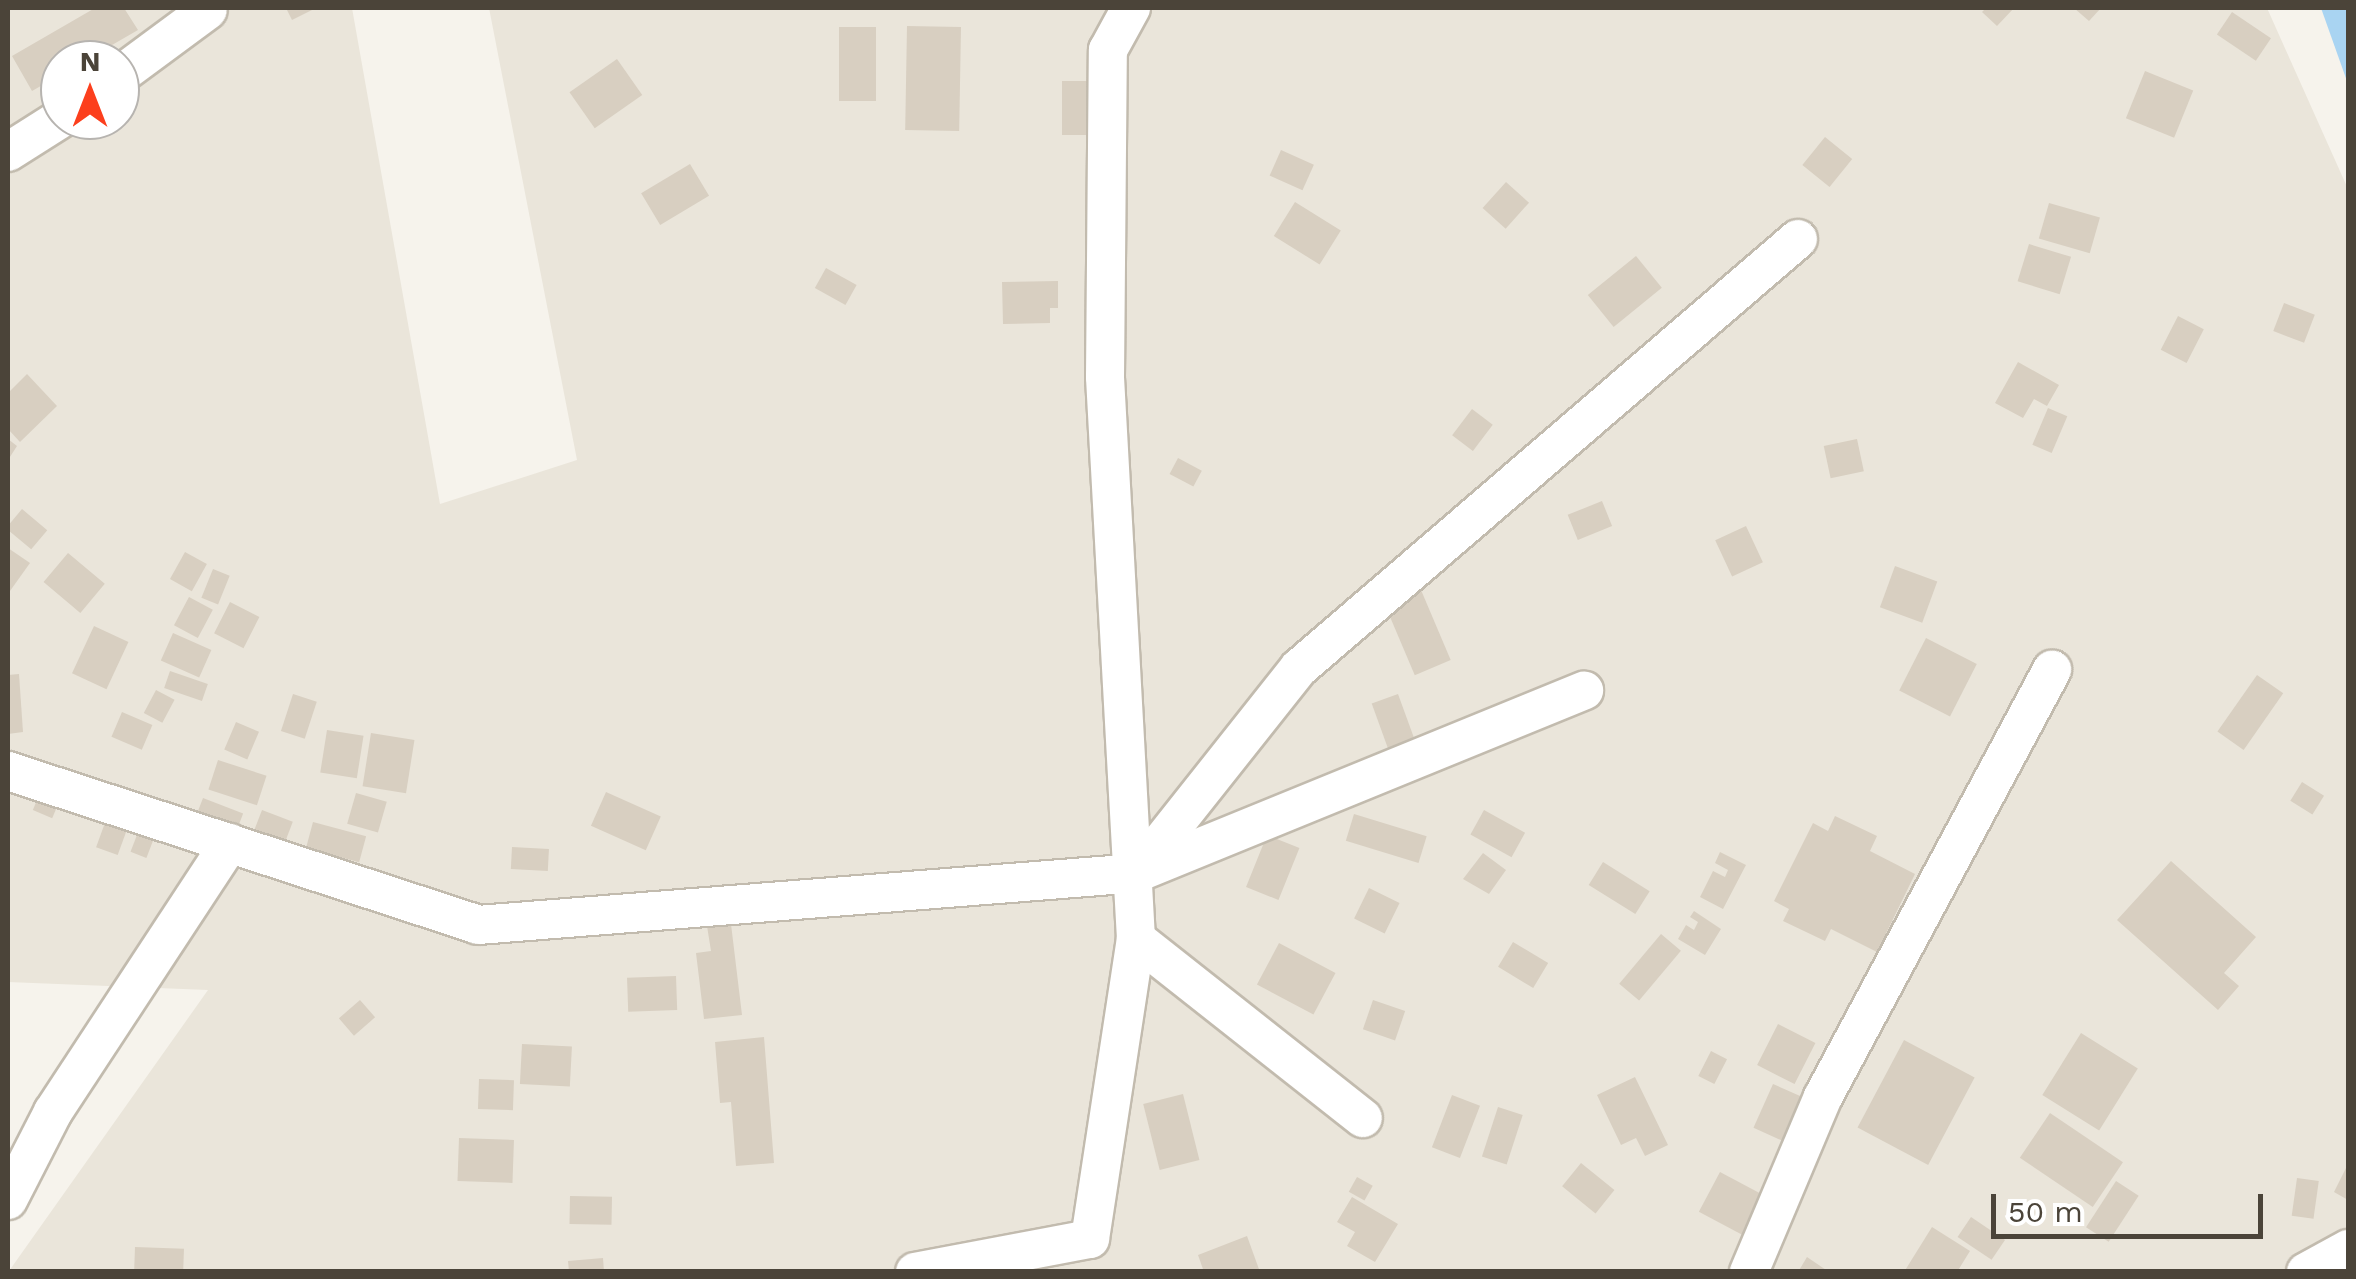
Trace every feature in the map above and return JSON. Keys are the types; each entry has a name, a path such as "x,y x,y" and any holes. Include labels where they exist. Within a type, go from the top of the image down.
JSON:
{"street":[{"path":"915,1272 1090,1239 1136,939 1137,873 1105,377 1108,50 1130,8"},
{"path":"140,60 208,10"},
{"path":"8,152 40,132"},
{"path":"1137,873 1299,668 1798,239"},
{"path":"1749,1272 1823,1097 2052,670"},
{"path":"8,772 478,925 1137,873 1584,691"},
{"path":"8,1200 53,1112 230,843"},
{"path":"1136,939 1363,1118"},
{"path":"2306,1272 2348,1248"}],"shaded area":[{"path":"8,8 352,8 440,504 577,460 489,8 2267,8 2348,189 2348,1271 9,1271 208,990 8,982"}],"water":[{"path":"2321,8 2348,8 2348,84"}],"building":[{"path":"95,8 124,8 138,30 121,40 40,40 40,86 32,91 12,56"},
{"path":"286,8 316,8 292,20"},
{"path":"1986,8 2014,8 1997,26 1982,12"},
{"path":"2074,8 2101,8 2089,21"},
{"path":"2232,12 2271,38 2256,61 2217,34"},
{"path":"907,26 961,27 959,131 905,130"},
{"path":"839,27 876,27 876,101 839,101"},
{"path":"617,59 642,95 595,128 569,92"},
{"path":"2145,71 2193,90 2174,138 2126,118"},
{"path":"1062,81 1091,81 1091,135 1062,135"},
{"path":"1825,137 1852,159 1830,187 1802,165"},
{"path":"1281,150 1314,165 1302,190 1270,176"},
{"path":"690,164 709,196 660,225 641,193"},
{"path":"1506,182 1529,203 1506,229 1483,208"},
{"path":"1295,202 1341,231 1320,265 1274,236"},
{"path":"2049,203 2100,218 2090,253 2039,239"},
{"path":"2029,244 2071,257 2060,294 2018,281"},
{"path":"1636,256 1662,288 1614,327 1588,295"},
{"path":"826,268 857,285 845,305 815,288"},
{"path":"1058,281 1058,308 1050,308 1050,323 1003,324 1002,282"},
{"path":"2284,303 2315,315 2304,343 2273,331"},
{"path":"2178,316 2204,329 2187,363 2161,350"},
{"path":"2018,362 2059,385 2047,406 2034,399 2023,418 1995,403"},
{"path":"27,374 57,406 20,442 8,429 8,393"},
{"path":"2048,408 2067,416 2052,453 2032,445"},
{"path":"1472,409 1493,425 1473,451 1452,435"},
{"path":"8,439 17,446 8,460"},
{"path":"1857,439 1864,471 1831,478 1824,446"},
{"path":"1178,458 1202,471 1193,487 1170,474"},
{"path":"1602,501 1612,526 1578,540 1568,515"},
{"path":"22,509 47,530 31,549 8,530"},
{"path":"1746,526 1763,562 1732,577 1715,540"},
{"path":"8,548 30,563 10,591 8,589"},
{"path":"185,552 207,564 192,591 170,579"},
{"path":"68,553 105,584 80,613 44,582"},
{"path":"1895,566 1937,581 1922,623 1880,607"},
{"path":"213,569 230,576 218,604 201,598"},
{"path":"1421,590 1451,660 1415,675 1385,605"},
{"path":"189,597 213,610 198,638 174,625"},
{"path":"230,602 259,617 244,648 214,633"},
{"path":"94,626 128,642 106,689 72,673"},
{"path":"173,633 211,650 199,677 161,660"},
{"path":"1926,638 1977,664 1950,716 1899,691"},
{"path":"170,671 208,684 202,701 164,688"},
{"path":"19,674 23,732 8,734 8,675"},
{"path":"2257,675 2283,693 2244,750 2217,732"},
{"path":"156,690 175,700 162,723 144,713"},
{"path":"293,694 317,702 305,739 281,731"},
{"path":"1398,694 1414,739 1388,749 1372,704"},
{"path":"122,712 152,725 142,750 111,737"},
{"path":"236,722 259,732 247,759 224,750"},
{"path":"327,730 364,736 357,778 320,772"},
{"path":"371,733 414,740 406,793 363,786"},
{"path":"218,760 267,776 257,805 208,789"},
{"path":"2302,782 2324,796 2312,814 2290,801"},
{"path":"43,786 62,794 52,818 33,810"},
{"path":"606,792 661,816 646,850 591,826"},
{"path":"356,793 387,802 378,833 347,824"},
{"path":"203,798 243,813 234,838 194,822"},
{"path":"262,810 293,822 281,853 250,841"},
{"path":"1484,810 1525,833 1512,857 1470,834"},
{"path":"1354,814 1427,836 1418,863 1346,841"},
{"path":"1835,816 1877,836 1870,851 1915,874 1877,952 1831,929 1825,941 1783,921 1789,909 1774,901 1813,823 1828,831"},
{"path":"106,820 128,828 118,855 96,847"},
{"path":"142,822 158,828 146,858 131,852"},
{"path":"313,822 366,836 359,862 306,848"},
{"path":"1267,835 1299,848 1278,900 1246,887"},
{"path":"512,847 549,849 548,871 511,869"},
{"path":"1720,852 1746,865 1723,909 1700,897 1713,871 1725,877 1728,870 1715,863"},
{"path":"1483,853 1506,870 1489,894 1463,879"},
{"path":"2171,861 2256,937 2224,973 2239,986 2218,1010 2117,920"},
{"path":"1603,862 1650,891 1635,914 1589,885"},
{"path":"1369,888 1400,903 1385,933 1354,919"},
{"path":"1694,911 1721,929 1705,955 1678,939 1686,925 1694,930 1698,922 1690,917"},
{"path":"731,924 742,1015 704,1019 696,953 711,951 707,926"},
{"path":"1661,934 1681,951 1639,1001 1619,984"},
{"path":"1513,942 1548,963 1533,988 1498,967"},
{"path":"1279,943 1336,973 1313,1015 1257,984"},
{"path":"676,976 677,1010 628,1012 627,978"},
{"path":"360,1000 375,1017 354,1036 339,1018"},
{"path":"1373,1000 1405,1011 1395,1040 1363,1029"},
{"path":"1778,1024 1815,1043 1795,1084 1757,1065"},
{"path":"2081,1033 2138,1069 2099,1130 2042,1095"},
{"path":"764,1037 774,1163 736,1166 731,1102 720,1103 715,1042"},
{"path":"1904,1040 1975,1078 1928,1165 1858,1127"},
{"path":"522,1044 572,1047 570,1087 520,1084"},
{"path":"1711,1051 1727,1059 1714,1084 1698,1076"},
{"path":"1635,1077 1668,1145 1645,1156 1636,1138 1621,1145 1597,1095"},
{"path":"479,1079 514,1080 513,1110 478,1109"},
{"path":"1773,1084 1811,1101 1792,1145 1753,1128"},
{"path":"1183,1094 1199,1160 1160,1170 1143,1104"},
{"path":"1452,1095 1480,1106 1460,1158 1432,1147"},
{"path":"1498,1107 1523,1115 1507,1164 1482,1156"},
{"path":"2050,1113 2123,1162 2093,1207 2020,1158"},
{"path":"459,1138 514,1140 512,1183 457,1181"},
{"path":"1581,1163 1614,1190 1596,1213 1562,1186"},
{"path":"2348,1164 2348,1200 2334,1192"},
{"path":"1720,1172 1763,1195 1742,1235 1699,1212"},
{"path":"1357,1177 1373,1186 1365,1201 1349,1192"},
{"path":"2297,1178 2319,1181 2313,1219 2292,1216"},
{"path":"2116,1181 2139,1196 2109,1242 2086,1227"},
{"path":"570,1196 612,1197 612,1225 570,1224"},
{"path":"1352,1197 1398,1224 1375,1262 1347,1246 1355,1232 1337,1222"},
{"path":"1971,1217 2005,1240 1992,1260 1958,1237"},
{"path":"1932,1227 1970,1251 1957,1272 1904,1272"},
{"path":"1247,1236 1260,1272 1204,1272 1198,1255"},
{"path":"135,1247 184,1249 183,1272 134,1272"},
{"path":"1807,1257 1829,1272 1798,1272"},
{"path":"603,1258 604,1272 569,1272 568,1261"}]}
